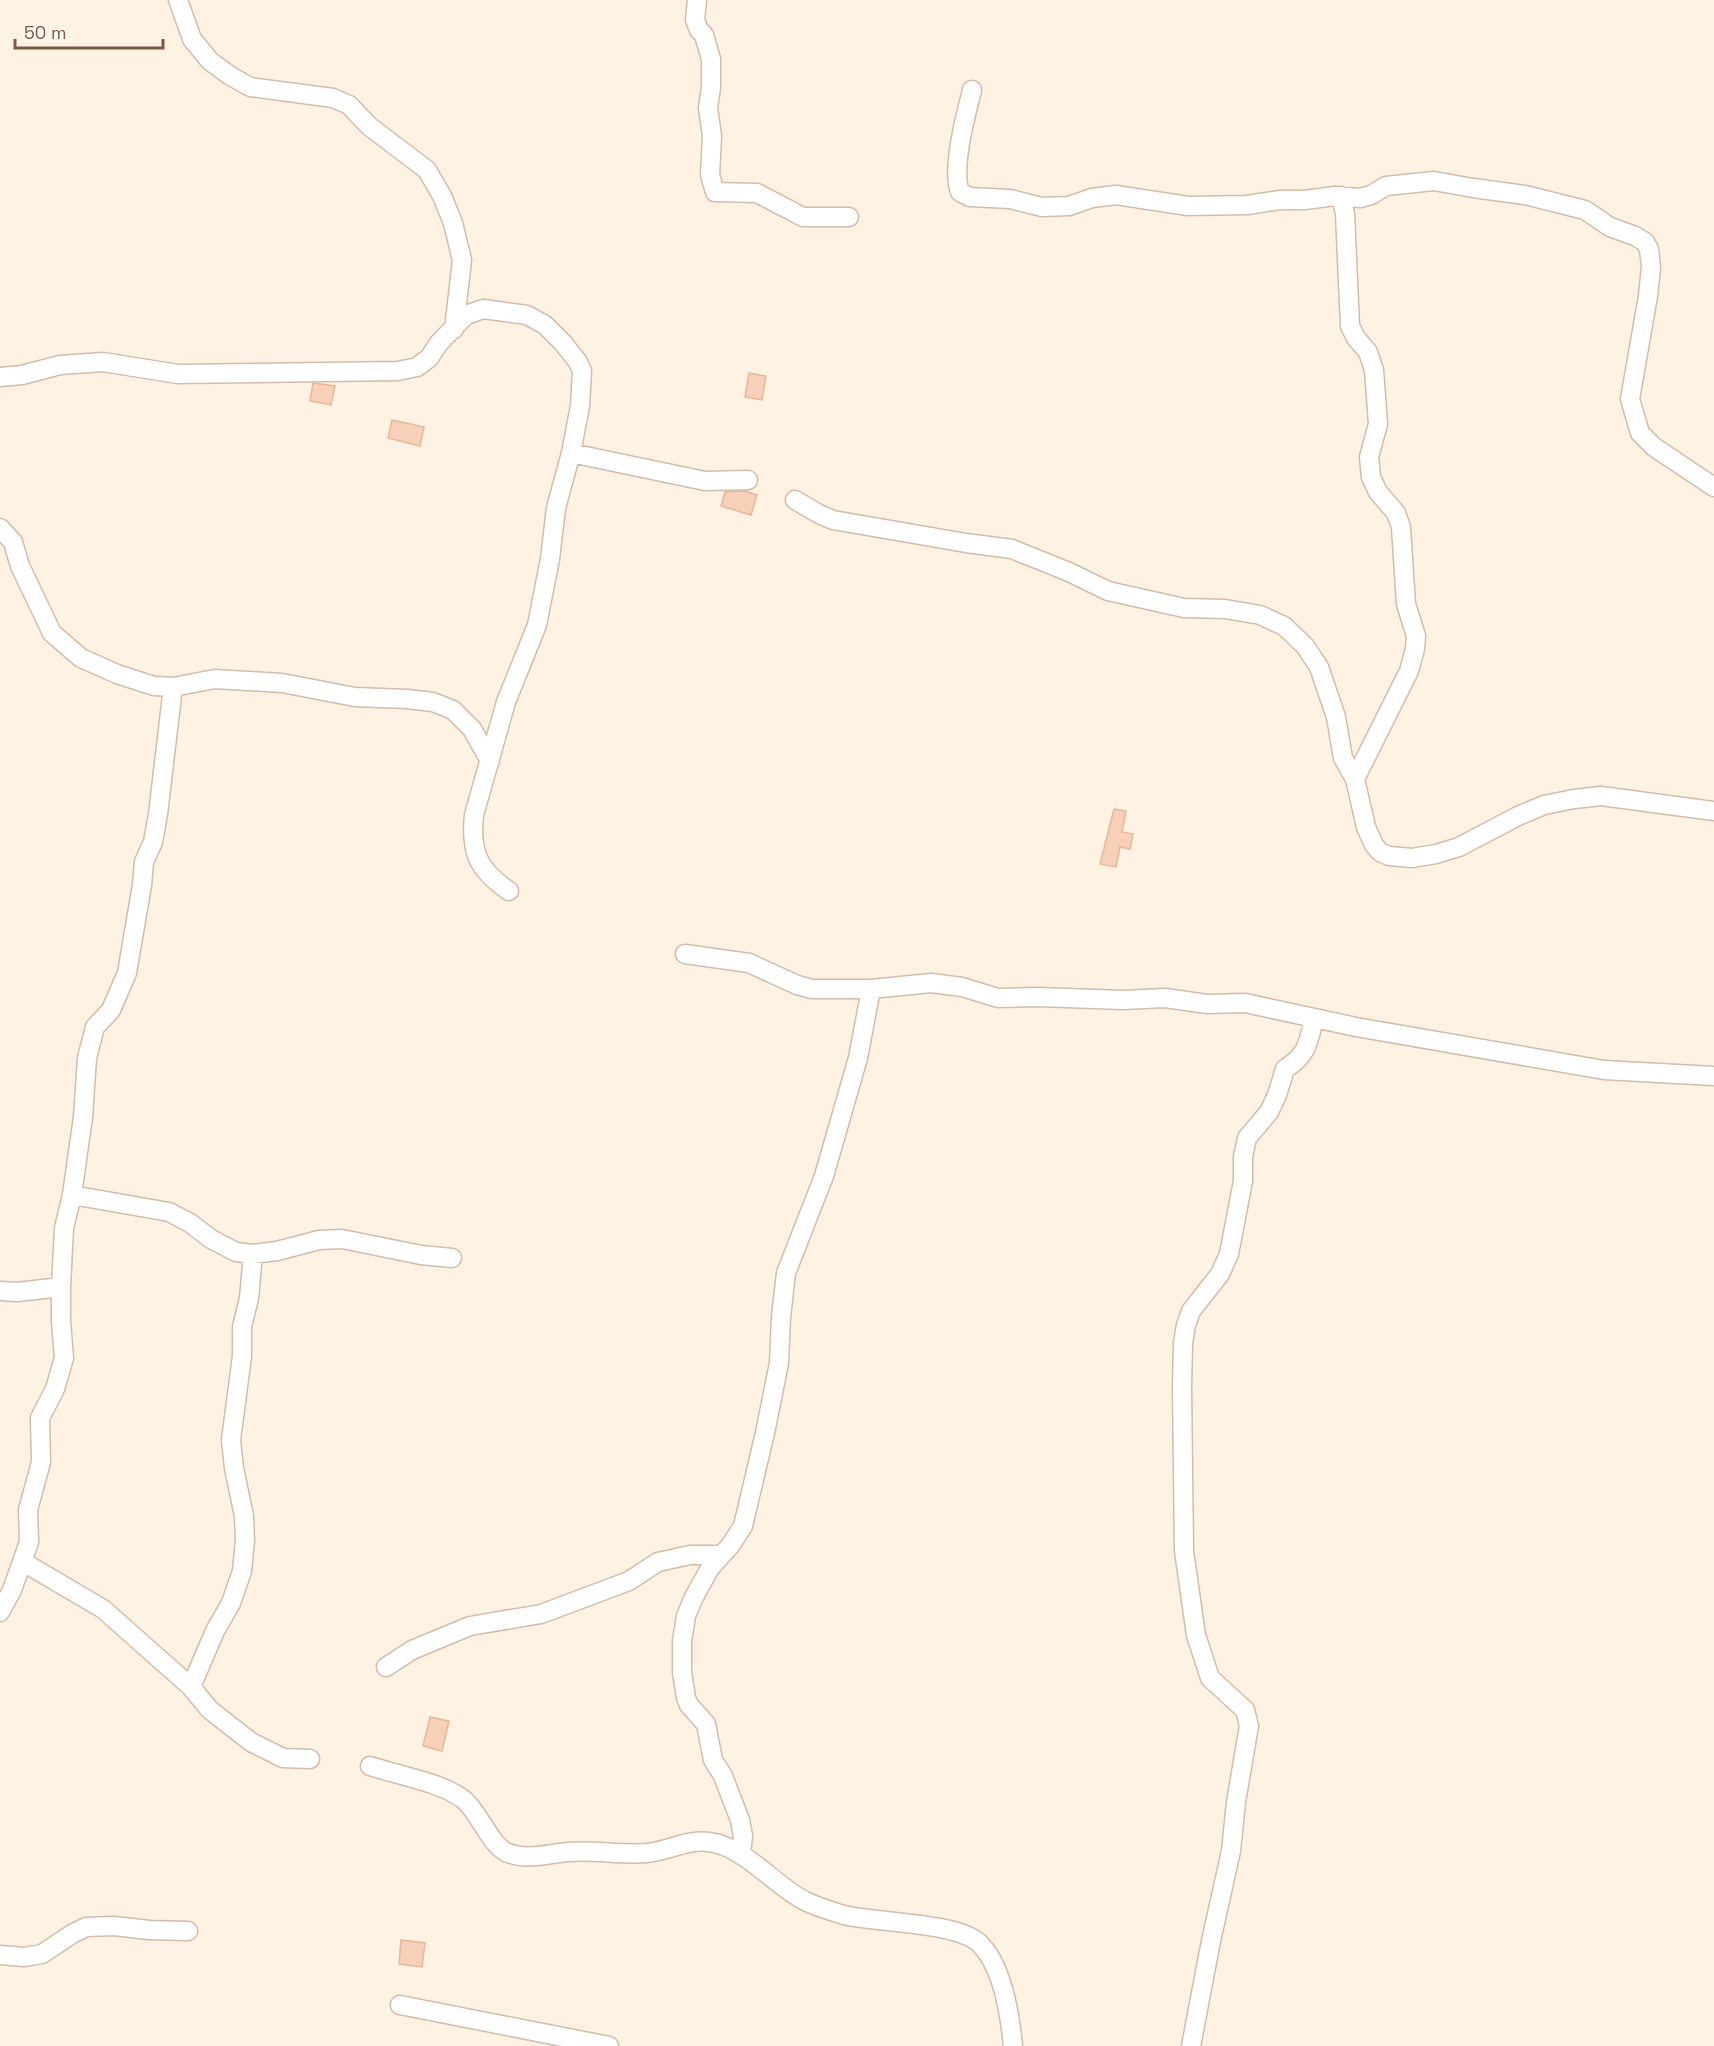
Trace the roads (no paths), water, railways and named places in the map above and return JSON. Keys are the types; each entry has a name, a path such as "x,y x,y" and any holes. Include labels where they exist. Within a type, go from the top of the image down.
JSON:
{"street":[{"path":"178,0 192,39 210,61 229,75 250,87 333,98 349,105 369,126 427,170 442,196 453,223 462,260 454,329"},
{"path":"697,0 695,20 704,35 711,59 708,108 712,136 710,175 715,192 757,193 803,217 849,217"},
{"path":"972,90 962,127 958,183 960,192 970,197 1010,199 1042,207 1069,206 1092,198 1116,195 1188,206 1247,205 1280,200 1341,196 1360,198 1371,195 1382,187 1434,181 1525,195 1585,210 1610,227 1635,236 1645,242 1650,249 1651,267 1630,399 1634,418 1640,433 1654,447 1714,487"},
{"path":"1341,196 1345,214 1350,326 1356,338 1368,352 1374,370 1377,395 1378,424 1369,457 1371,477 1378,492 1396,513 1401,526 1406,604 1416,636 1409,671 1355,778"},
{"path":"0,377 22,375 60,365 103,362 178,374 398,371 417,367 423,363 466,315 483,309 527,315 545,326 563,342 582,371 580,406 571,453 556,508 550,559 537,625 506,702 474,815 472,832 481,866 491,879 508,891"},
{"path":"571,453 705,481 748,480"},
{"path":"795,500 833,520 1012,549 1108,591 1184,608 1225,609 1260,615 1284,626 1305,646 1319,668 1336,717 1343,758 1355,778 1366,827 1374,845 1380,852 1389,856 1412,858 1459,847 1544,805 1574,799 1600,796 1714,811"},
{"path":"0,528 12,542 20,566 52,633 81,658 117,674 154,686 173,687 215,679 282,682 355,697 433,702 453,710 472,729 490,762"},
{"path":"0,1612 12,1590 29,1542 30,1501 41,1462 40,1418 55,1389 64,1358 61,1287 64,1228 72,1195 87,1058 95,1027 111,1010 127,974 144,862 153,842 158,814 173,687"},
{"path":"685,954 749,963 797,985 812,989 871,989 931,983 962,987 998,998 1123,1000 1165,998 1207,1004 1245,1003 1314,1020 1604,1070 1714,1076"},
{"path":"741,1855 743,1836 740,1820 723,1776 713,1760 706,1724 689,1705 686,1698 682,1672 682,1641 686,1616 694,1597 710,1568 736,1539 743,1526 779,1363 786,1273 827,1166 858,1058 871,989"},
{"path":"1191,2046 1231,1851 1236,1802 1249,1726 1245,1710 1210,1678 1196,1635 1184,1551 1183,1343 1191,1311 1220,1274 1229,1254 1243,1181 1243,1157 1247,1138 1269,1112 1285,1069 1298,1061 1308,1045 1314,1020"},
{"path":"72,1195 169,1212 236,1252 253,1254 277,1251 319,1240 342,1239 421,1255 452,1258"},
{"path":"191,1687 215,1631 231,1603 242,1571 245,1540 244,1516 231,1440 242,1356 242,1327 249,1298 253,1254"},
{"path":"0,1291 17,1292 61,1287"},
{"path":"386,1667 412,1650 470,1626 541,1614 629,1581 657,1562 690,1555 721,1555"},
{"path":"23,1562 103,1609 191,1687 210,1710 251,1742 283,1758 310,1759"},
{"path":"370,1766 439,1787 463,1799 479,1816 497,1846 509,1854 523,1856 570,1852 648,1853 694,1842 711,1842 741,1855 805,1901 843,1914 945,1929 969,1936 980,1943 995,1968 1008,2004 1013,2046"},
{"path":"0,1955 36,1956 86,1927 114,1926 188,1931"},
{"path":"400,2005 609,2046"}]}
